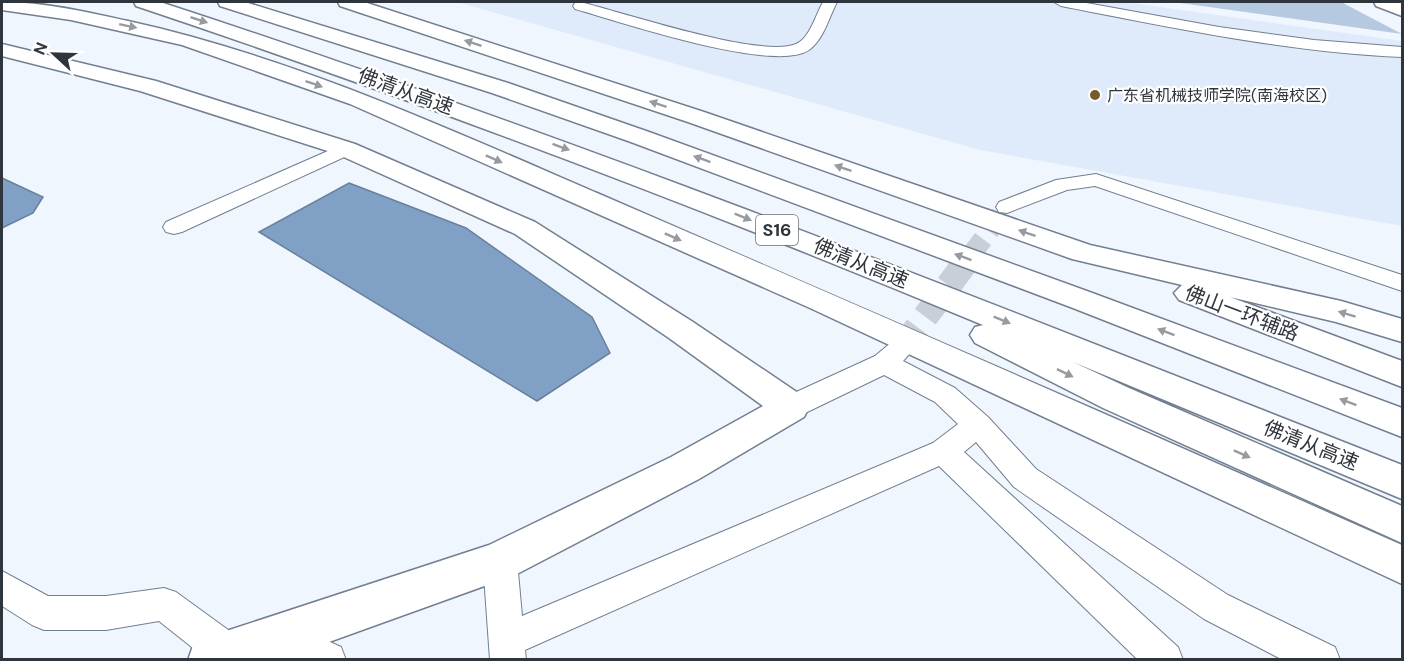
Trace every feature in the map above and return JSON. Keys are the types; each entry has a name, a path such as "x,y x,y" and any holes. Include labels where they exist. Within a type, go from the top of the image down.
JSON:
{"main road":[{"name":"佛清从高速","path":"143,2 367,76 607,164 807,242 1402,482"},
{"name":"佛清从高速","path":"227,2 429,65 620,130 1095,305 1402,423"},
{"path":"347,2 707,120 1082,252 1330,309 1402,331"},
{"path":"1383,2 1402,10"},
{"path":"1398,2 1402,4"},
{"path":"2,4 71,14 188,39 358,99 820,301 1402,565"},
{"path":"2,50 148,86 346,149 525,228 681,330 791,406 685,468 500,561 220,656"},
{"path":"807,242 1116,398 1402,525"},
{"name":"佛山一环辅路","path":"1082,252 1402,374"}],"street":[{"path":"580,6 741,48 786,51 800,48 810,41 830,2"},
{"path":"1061,2 1219,32 1314,45 1402,52"},
{"path":"174,227 346,149"},
{"path":"1007,207 1063,183 1096,180 1402,283"},
{"path":"791,406 893,356 945,395 978,425 1025,478 1216,607 1322,660"},
{"path":"500,561 506,650 943,451 978,425"},
{"path":"943,451 1165,660"},
{"path":"2,587 44,613 106,613 164,604 220,656"},
{"path":"280,636 328,660"}],"shaded area":[{"name":"广东省机械技师学院(南海校区)","path":"457,2 1124,2 1402,41 1402,226 980,150"},
{"path":"1173,2 1341,2 1402,34"},
{"path":"2,178 43,197 33,213 2,228"},
{"path":"349,183 466,228 592,317 610,353 537,401 259,232"}],"tunnel":[{"path":"971,255 1007,207"},
{"path":"902,348 972,254"}],"place":[{"name":"广东省机械技师学院(南海校区)","path":"1095,95"}]}
